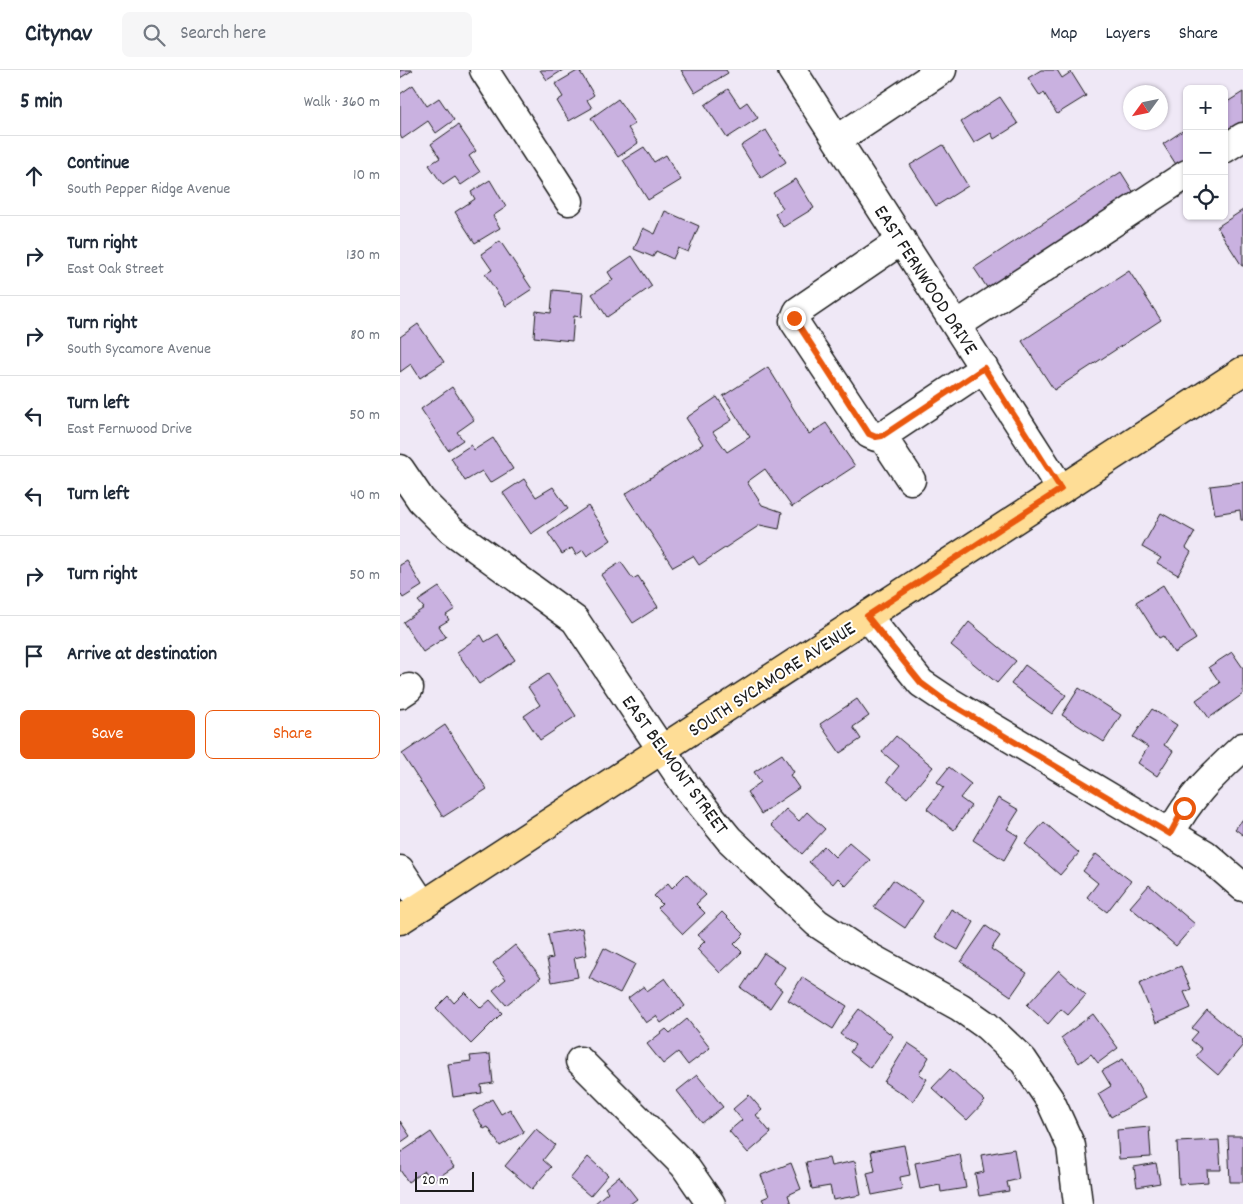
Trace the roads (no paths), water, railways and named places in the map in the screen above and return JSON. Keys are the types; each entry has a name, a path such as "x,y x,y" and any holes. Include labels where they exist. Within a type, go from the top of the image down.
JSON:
{"main road":[{"name":"SOUTH SYCAMORE AVENUE","path":"400,920 1243,371"}],"street":[{"path":"484,70 569,201"},
{"name":"EAST FERNWOOD DRIVE","path":"792,70 1061,489"},
{"path":"838,139 942,70"},
{"path":"1228,146 1243,136"},
{"path":"957,326 1185,175"},
{"path":"902,240 798,311 794,321 869,434 876,437 882,436 984,368"},
{"path":"882,436 910,480"},
{"name":"EAST BELMONT STREET","path":"400,469 421,500 451,530 575,620 686,786 729,839 817,923 864,954 960,1007 987,1026 1024,1060 1050,1100 1071,1146 1078,1204"},
{"path":"867,616 921,683 944,700 1205,854 1243,887"},
{"path":"1170,834 1184,808 1208,780 1243,747"},
{"path":"400,870 423,905"},
{"path":"580,1061 684,1165 711,1204"}]}
